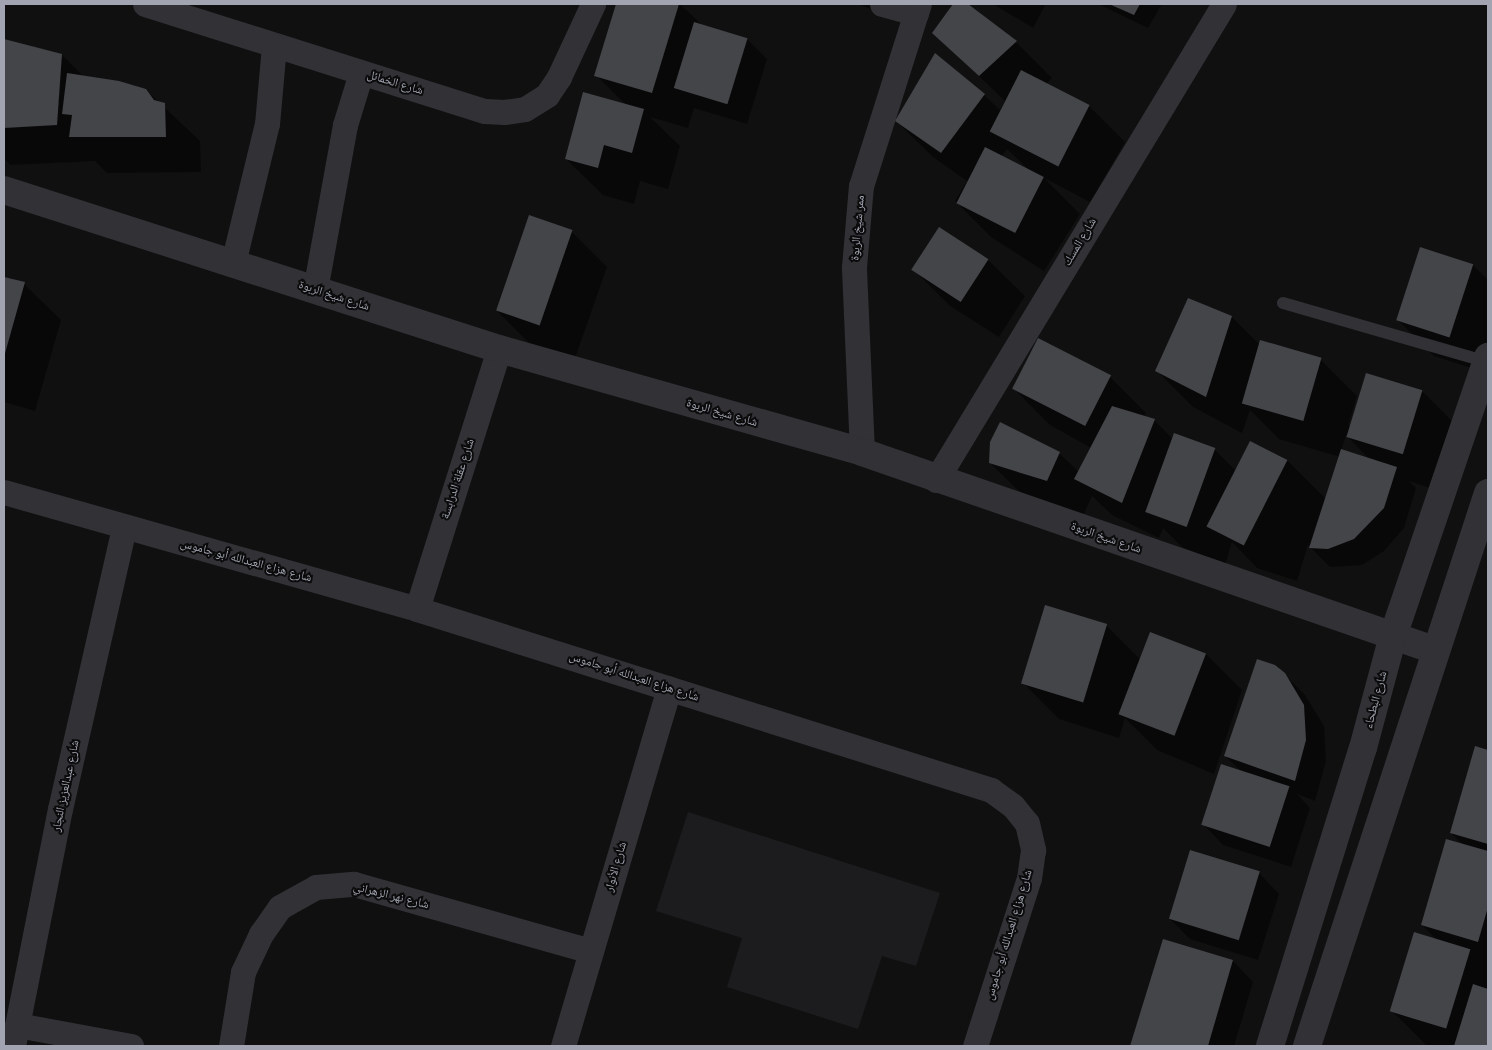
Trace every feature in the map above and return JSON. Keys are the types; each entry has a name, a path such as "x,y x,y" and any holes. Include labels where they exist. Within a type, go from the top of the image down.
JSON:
{"street":[{"name":"شارع الخمائل","path":"145,4 485,111 504,112 525,108 547,95 559,77 593,4"},
{"path":"882,4 918,8"},
{"name":"شارع المسك","path":"936,480 1224,4"},
{"name":"ممر شيخ الربوة","path":"862,452 854,267 861,186 918,8"},
{"path":"233,263 267,124 274,46"},
{"path":"315,290 345,125 361,73"},
{"name":"شارع شيخ الربوة","path":"4,190 499,350 862,452 936,480 1434,650"},
{"name":"شارع عقلة الدرابسة","path":"417,609 499,350"},
{"name":"شارع البطحاء","path":"1270,1046 1363,748 1393,636 1488,359"},
{"name":"شارع هزاع العبدالله أبو جاموس","path":"4,492 124,528 417,609 991,790 1013,806 1026,823 1033,850 1029,878 975,1046"},
{"path":"1307,1046 1434,650 1488,493"},
{"name":"شارع عبدالعزيز النجار","path":"15,1036 60,809 124,528"},
{"name":"شارع الأنوار","path":"564,1046 669,688"},
{"name":"شارع نهر الزهراني","path":"232,1046 243,972 261,934 280,907 316,887 354,884 592,951"},
{"path":"15,1036 131,1046"}],"lane":[{"path":"1283,303 1488,359"}],"shaded area":[{"path":"688,812 940,893 916,966 882,956 858,1029 727,987 742,938 656,911"}],"building":[{"path":"616,4 679,4 652,93 594,76"},
{"path":"953,4 968,4 1017,41 979,76 932,33"},
{"path":"1109,4 1140,4 1134,15"},
{"path":"694,22 748,38 727,104 674,88"},
{"path":"4,39 62,54 57,125 4,128"},
{"path":"935,53 985,94 941,153 895,121"},
{"path":"1021,70 1090,105 1058,166 990,131"},
{"path":"67,73 119,81 146,89 154,100 165,103 166,137 69,137 72,115 62,114"},
{"path":"583,92 644,109 632,153 604,145 598,168 565,159"},
{"path":"985,147 1044,177 1015,233 956,203"},
{"path":"529,215 572,230 540,325 496,310"},
{"path":"939,227 988,259 961,302 911,270"},
{"path":"1420,247 1473,264 1449,338 1396,320"},
{"path":"4,277 25,282 4,357"},
{"path":"1188,298 1232,316 1206,397 1155,371"},
{"path":"1038,338 1111,375 1085,426 1012,389"},
{"path":"1260,340 1322,358 1303,421 1242,403"},
{"path":"1366,373 1422,390 1403,454 1346,437"},
{"path":"1112,406 1155,419 1122,503 1074,479"},
{"path":"1000,422 1060,452 1047,481 989,463 990,442"},
{"path":"1174,433 1215,448 1187,527 1145,512"},
{"path":"1250,441 1287,460 1244,546 1206,527"},
{"path":"1341,449 1397,467 1384,508 1354,539 1328,549 1309,548"},
{"path":"1045,605 1107,624 1083,702 1021,683"},
{"path":"1150,632 1206,654 1174,736 1118,714"},
{"path":"1257,659 1275,665 1285,673 1304,705 1306,740 1295,781 1224,756"},
{"path":"1475,746 1488,750 1488,844 1450,833"},
{"path":"1221,764 1289,786 1270,847 1201,825"},
{"path":"1446,839 1488,851 1488,907 1478,942 1421,925"},
{"path":"1190,850 1260,871 1239,940 1169,919"},
{"path":"1414,932 1470,949 1446,1029 1390,1011"},
{"path":"1163,939 1233,960 1208,1046 1130,1046"},
{"path":"1473,984 1488,989 1488,1046 1454,1046"}]}
